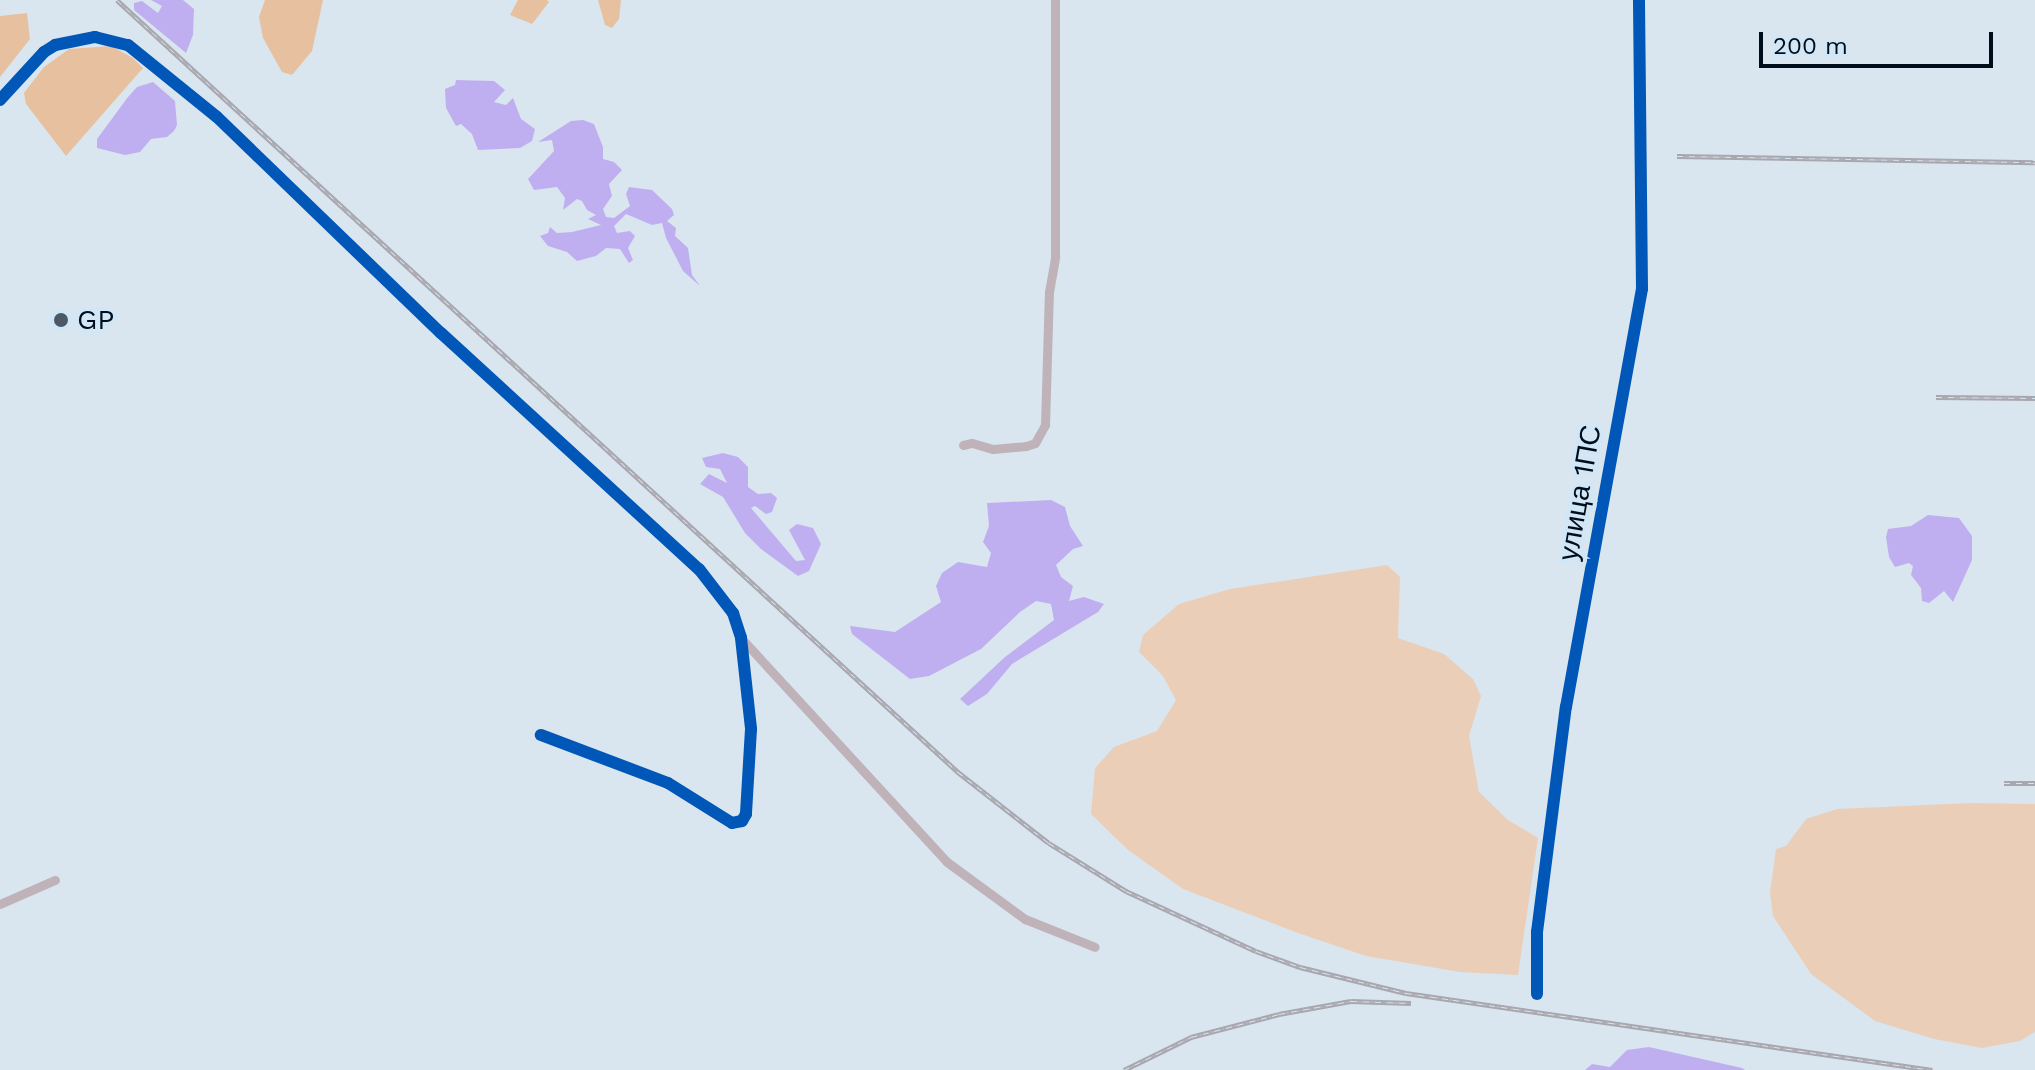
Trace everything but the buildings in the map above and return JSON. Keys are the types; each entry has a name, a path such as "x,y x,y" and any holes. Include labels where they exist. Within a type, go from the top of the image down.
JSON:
{"street":[{"path":"963,445 972,443 993,449 1026,446 1035,443 1045,425 1049,292 1055,257 1055,0"},
{"name":"улица 1ПС","path":"1537,994 1537,932 1566,707 1642,289 1639,0"},
{"path":"0,100 44,52 55,45 95,37 128,45 217,117 441,333 681,551 725,602 741,638 751,729 746,814 738,823 732,823 668,783 541,735"},
{"path":"741,638 947,862 1025,919 1095,947"},
{"path":"0,904 55,880"}],"shaded area":[{"path":"151,0 183,0 194,9 193,35 186,53 134,10 134,3 142,1 158,13 162,6"},
{"path":"265,0 323,0 312,51 292,75 282,72 263,38 259,17"},
{"path":"518,0 549,2 532,24 510,15"},
{"path":"598,0 621,0 619,19 612,28 605,25"},
{"path":"27,13 30,39 0,77 0,16"},
{"path":"111,46 133,58 143,68 66,156 26,104 24,93 44,67 69,49"},
{"path":"456,80 494,81 505,90 494,102 506,105 513,98 521,119 535,129 532,141 520,148 478,150 472,134 461,124 456,126 446,108 445,89 455,85"},
{"path":"153,82 175,101 177,125 174,131 167,137 151,139 140,152 125,155 97,148 97,139 128,97 137,87"},
{"path":"583,120 594,124 603,147 603,159 614,162 622,170 609,184 612,196 603,209 606,217 614,218 630,206 626,194 629,187 652,190 672,209 674,215 667,221 676,228 675,236 688,248 692,275 700,286 683,271 662,223 652,225 626,214 614,226 617,233 630,231 635,236 628,248 633,260 629,263 620,249 606,248 596,256 577,261 567,252 548,246 540,236 548,233 550,227 557,233 601,225 588,219 596,215 587,210 582,201 577,199 563,210 565,198 557,187 534,190 528,179 554,151 552,140 538,142 571,121"},
{"path":"723,453 738,457 748,467 748,487 758,494 771,493 777,498 772,512 766,514 755,506 751,508 796,561 805,560 789,530 797,524 813,528 821,544 809,571 798,576 761,549 745,533 723,497 700,484 709,474 727,483 720,469 706,467 702,458"},
{"path":"1051,500 1065,507 1070,526 1083,546 1073,549 1056,565 1061,577 1073,586 1069,601 1084,597 1104,604 1098,612 1012,664 987,694 968,706 960,699 1005,657 1054,620 1051,604 1036,601 981,649 929,676 910,679 852,634 850,626 895,632 941,602 936,586 942,573 958,562 987,567 991,553 983,542 989,526 987,503"},
{"path":"1928,515 1959,518 1972,536 1972,560 1953,602 1944,591 1929,603 1922,601 1921,588 1911,575 1913,566 1909,563 1895,567 1889,557 1888,529 1911,526"},
{"path":"1387,565 1400,577 1398,638 1444,654 1473,679 1481,696 1469,736 1479,792 1508,820 1538,838 1518,975 1460,972 1366,956 1298,933 1183,889 1128,850 1091,814 1095,768 1114,747 1157,731 1176,700 1163,676 1139,652 1143,635 1179,604 1230,589"},
{"path":"1971,803 2035,804 2035,1032 2020,1041 1982,1048 1934,1039 1875,1021 1811,974 1773,916 1770,893 1776,849 1786,846 1806,819 1837,809"},
{"path":"1649,1047 1745,1070 1585,1070 1592,1064 1610,1067 1627,1050"}],"railway":[{"path":"117,0 958,772 1049,843 1126,891 1256,951 1300,967 1406,993 1932,1070"},
{"path":"1677,156 2035,162"},
{"path":"1936,397 2035,398"},
{"path":"2004,783 2035,783"},
{"path":"1124,1070 1191,1037 1279,1014 1351,1001 1411,1003"}],"cycle path":[{"path":"1537,994 1537,932 1566,707 1642,289 1639,0"},
{"path":"0,100 44,52 55,45 95,37 128,45 217,117 441,333 699,569 733,613 741,638 751,729 746,814 742,821 732,823 668,783 541,735"}],"place":[{"name":"GP","path":"61,320"}]}
